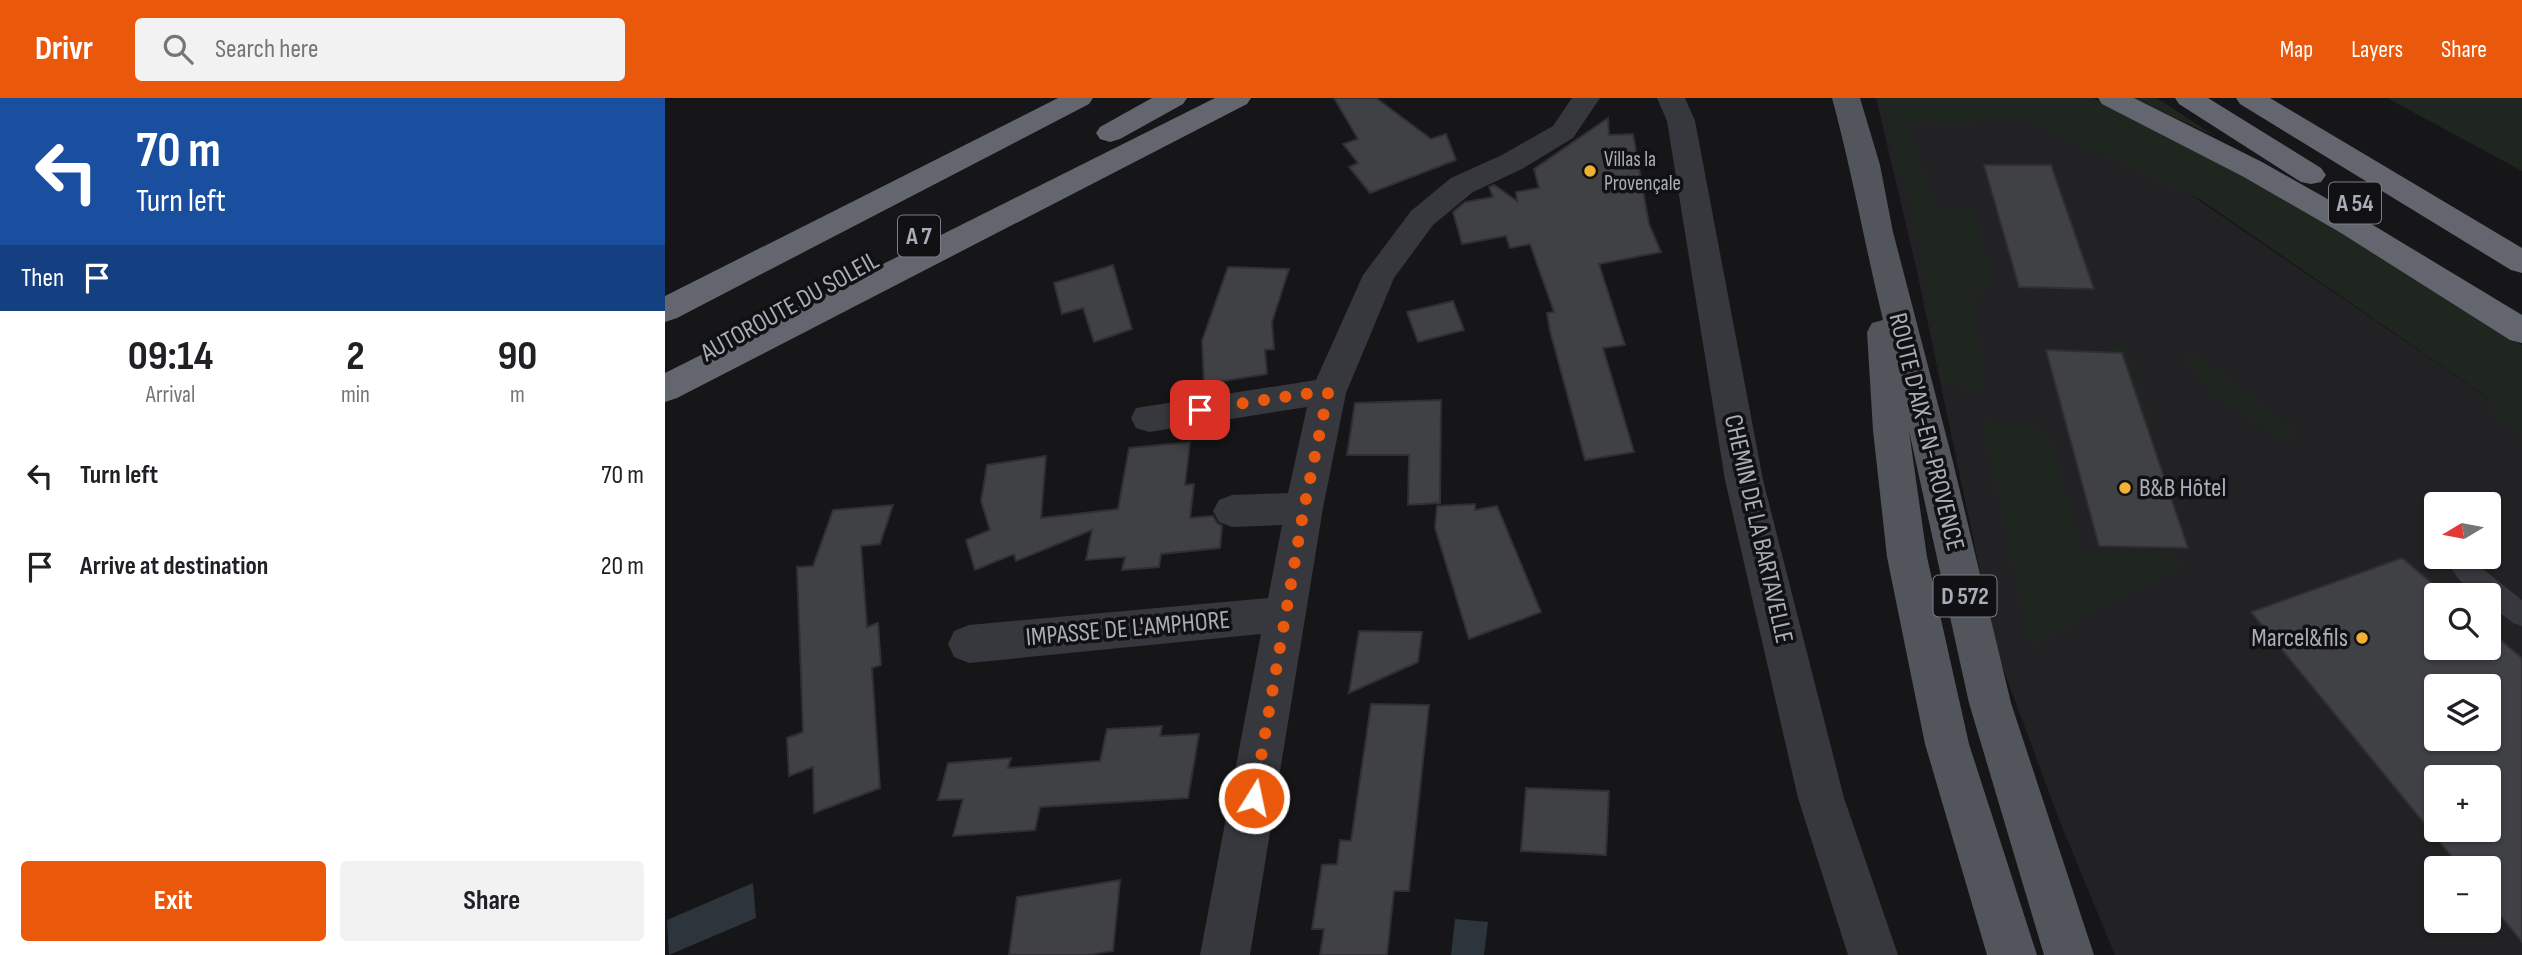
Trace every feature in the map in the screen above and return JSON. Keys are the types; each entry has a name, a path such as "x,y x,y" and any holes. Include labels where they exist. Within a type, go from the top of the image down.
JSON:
{"highway":[{"name":"AUTOROUTE DU SOLEIL","path":"665,310 1079,98"},
{"name":"AUTOROUTE DU SOLEIL","path":"665,375 1173,98"},
{"path":"665,389 1237,98"},
{"path":"2112,98 2252,169 2352,226 2522,331"},
{"name":"A 54","path":"2189,98 2522,308"},
{"name":"A 54","path":"2251,98 2522,262"},
{"path":"2293,98 2385,155 2522,247"}],"main road":[{"name":"ROUTE D'AIX-EN-PROVENCE","path":"1846,98 1865,165 1877,232 1934,458 1990,703 2070,955"},
{"name":"ROUTE D'AIX-EN-PROVENCE","path":"1877,232 1891,430 1907,557 1947,744 2013,955"}],"street":[{"path":"1225,955 1304,508 1328,393 1379,275 1422,218 1462,185 1512,162 1563,132 1586,98"},
{"name":"CHEMIN DE LA BARTAVELLE","path":"1671,98 1681,121 1744,480 1821,798 1873,955"},
{"path":"1149,418 1303,394 1328,393"},
{"path":"1232,511 1304,508"},
{"name":"IMPASSE DE L'AMPHORE","path":"969,643 1287,614"}],"lane":[{"path":"2464,569 2522,615"}],"shaded area":[{"path":"1876,98 2049,98 2522,421 2522,955 2115,955 2060,822 1997,652 1916,267"},
{"path":"1880,98 2093,98 2166,133 2423,281 2522,345 2522,435 2492,413 2493,401 2201,200 2024,119 1977,118 1979,124 1907,122 1937,210 1974,210 1992,282 1972,302 1987,389 1942,384 1914,220"},
{"path":"2134,98 2157,98 2216,137"},
{"path":"2387,98 2522,98 2522,171"},
{"path":"2124,344 2152,429 2143,429 2113,345"},
{"path":"2189,348 2295,431 2291,437 2280,438 2211,395 2189,364"},
{"path":"1982,420 2044,429 2046,436 2050,436 2082,552 2175,556 2181,568 2030,646"},
{"path":"753,883 756,918 669,955 667,920"},
{"path":"1455,919 1488,922 1484,955 1451,955"}],"building":[{"path":"1334,98 1376,98 1431,139 1446,134 1456,160 1370,193 1349,167 1358,163 1343,144 1358,139"},
{"path":"1608,118 1609,135 1633,134 1649,224 1661,252 1599,264 1625,345 1603,348 1634,452 1585,460 1550,331 1547,313 1554,312 1530,244 1510,248 1506,236 1462,244 1453,212 1465,202 1493,197 1489,187 1494,185 1517,201 1516,192 1539,188 1534,169"},
{"path":"1984,165 2051,165 2094,289 2019,287"},
{"path":"1113,265 1132,329 1094,342 1083,308 1062,314 1054,283"},
{"path":"1228,267 1289,269 1272,322 1274,349 1265,350 1267,374 1204,384 1202,341"},
{"path":"1453,301 1464,330 1418,342 1407,312"},
{"name":"B&B Hôtel","path":"2046,350 2122,353 2188,548 2099,546"},
{"path":"1441,400 1440,503 1408,505 1409,455 1347,455 1355,403"},
{"path":"1190,442 1185,485 1194,484 1190,518 1213,516 1222,526 1220,548 1161,554 1159,567 1122,570 1125,557 1086,560 1092,530 1016,561 1014,554 975,570 966,540 990,530 981,501 987,465 1046,456 1041,518 1118,509 1129,448"},
{"path":"1475,504 1475,510 1497,506 1541,612 1469,639 1435,528 1437,506"},
{"path":"893,505 880,544 861,546 867,627 878,623 881,665 872,668 880,788 814,813 813,767 789,776 787,738 803,732 797,567 813,566 833,510"},
{"path":"2402,558 2432,583 2424,583 2424,660 2501,660 2501,640 2522,658 2522,942 2501,917 2501,856 2451,856 2440,842 2501,842 2501,765 2424,765 2424,823 2251,612"},
{"path":"1359,631 1422,632 1418,662 1349,693"},
{"path":"1371,704 1429,705 1409,891 1394,891 1387,955 1320,955 1324,929 1312,929 1322,865 1337,864 1340,840 1351,841"},
{"path":"1162,726 1160,736 1199,734 1188,798 1040,807 1035,830 953,836 963,799 938,800 948,763 1011,758 1008,768 1100,761 1107,729"},
{"path":"1526,788 1609,791 1606,855 1521,851"},
{"path":"1120,880 1113,951 1088,955 1009,955 1017,897"}],"place":[{"name":"Villas la Provençale","path":"1590,171"},
{"name":"B&B Hôtel","path":"2125,488"},
{"name":"Marcel&fils","path":"2362,638"}],"route":[{"path":"1200,410 1303,394 1328,393 1304,508 1254,798"}]}
